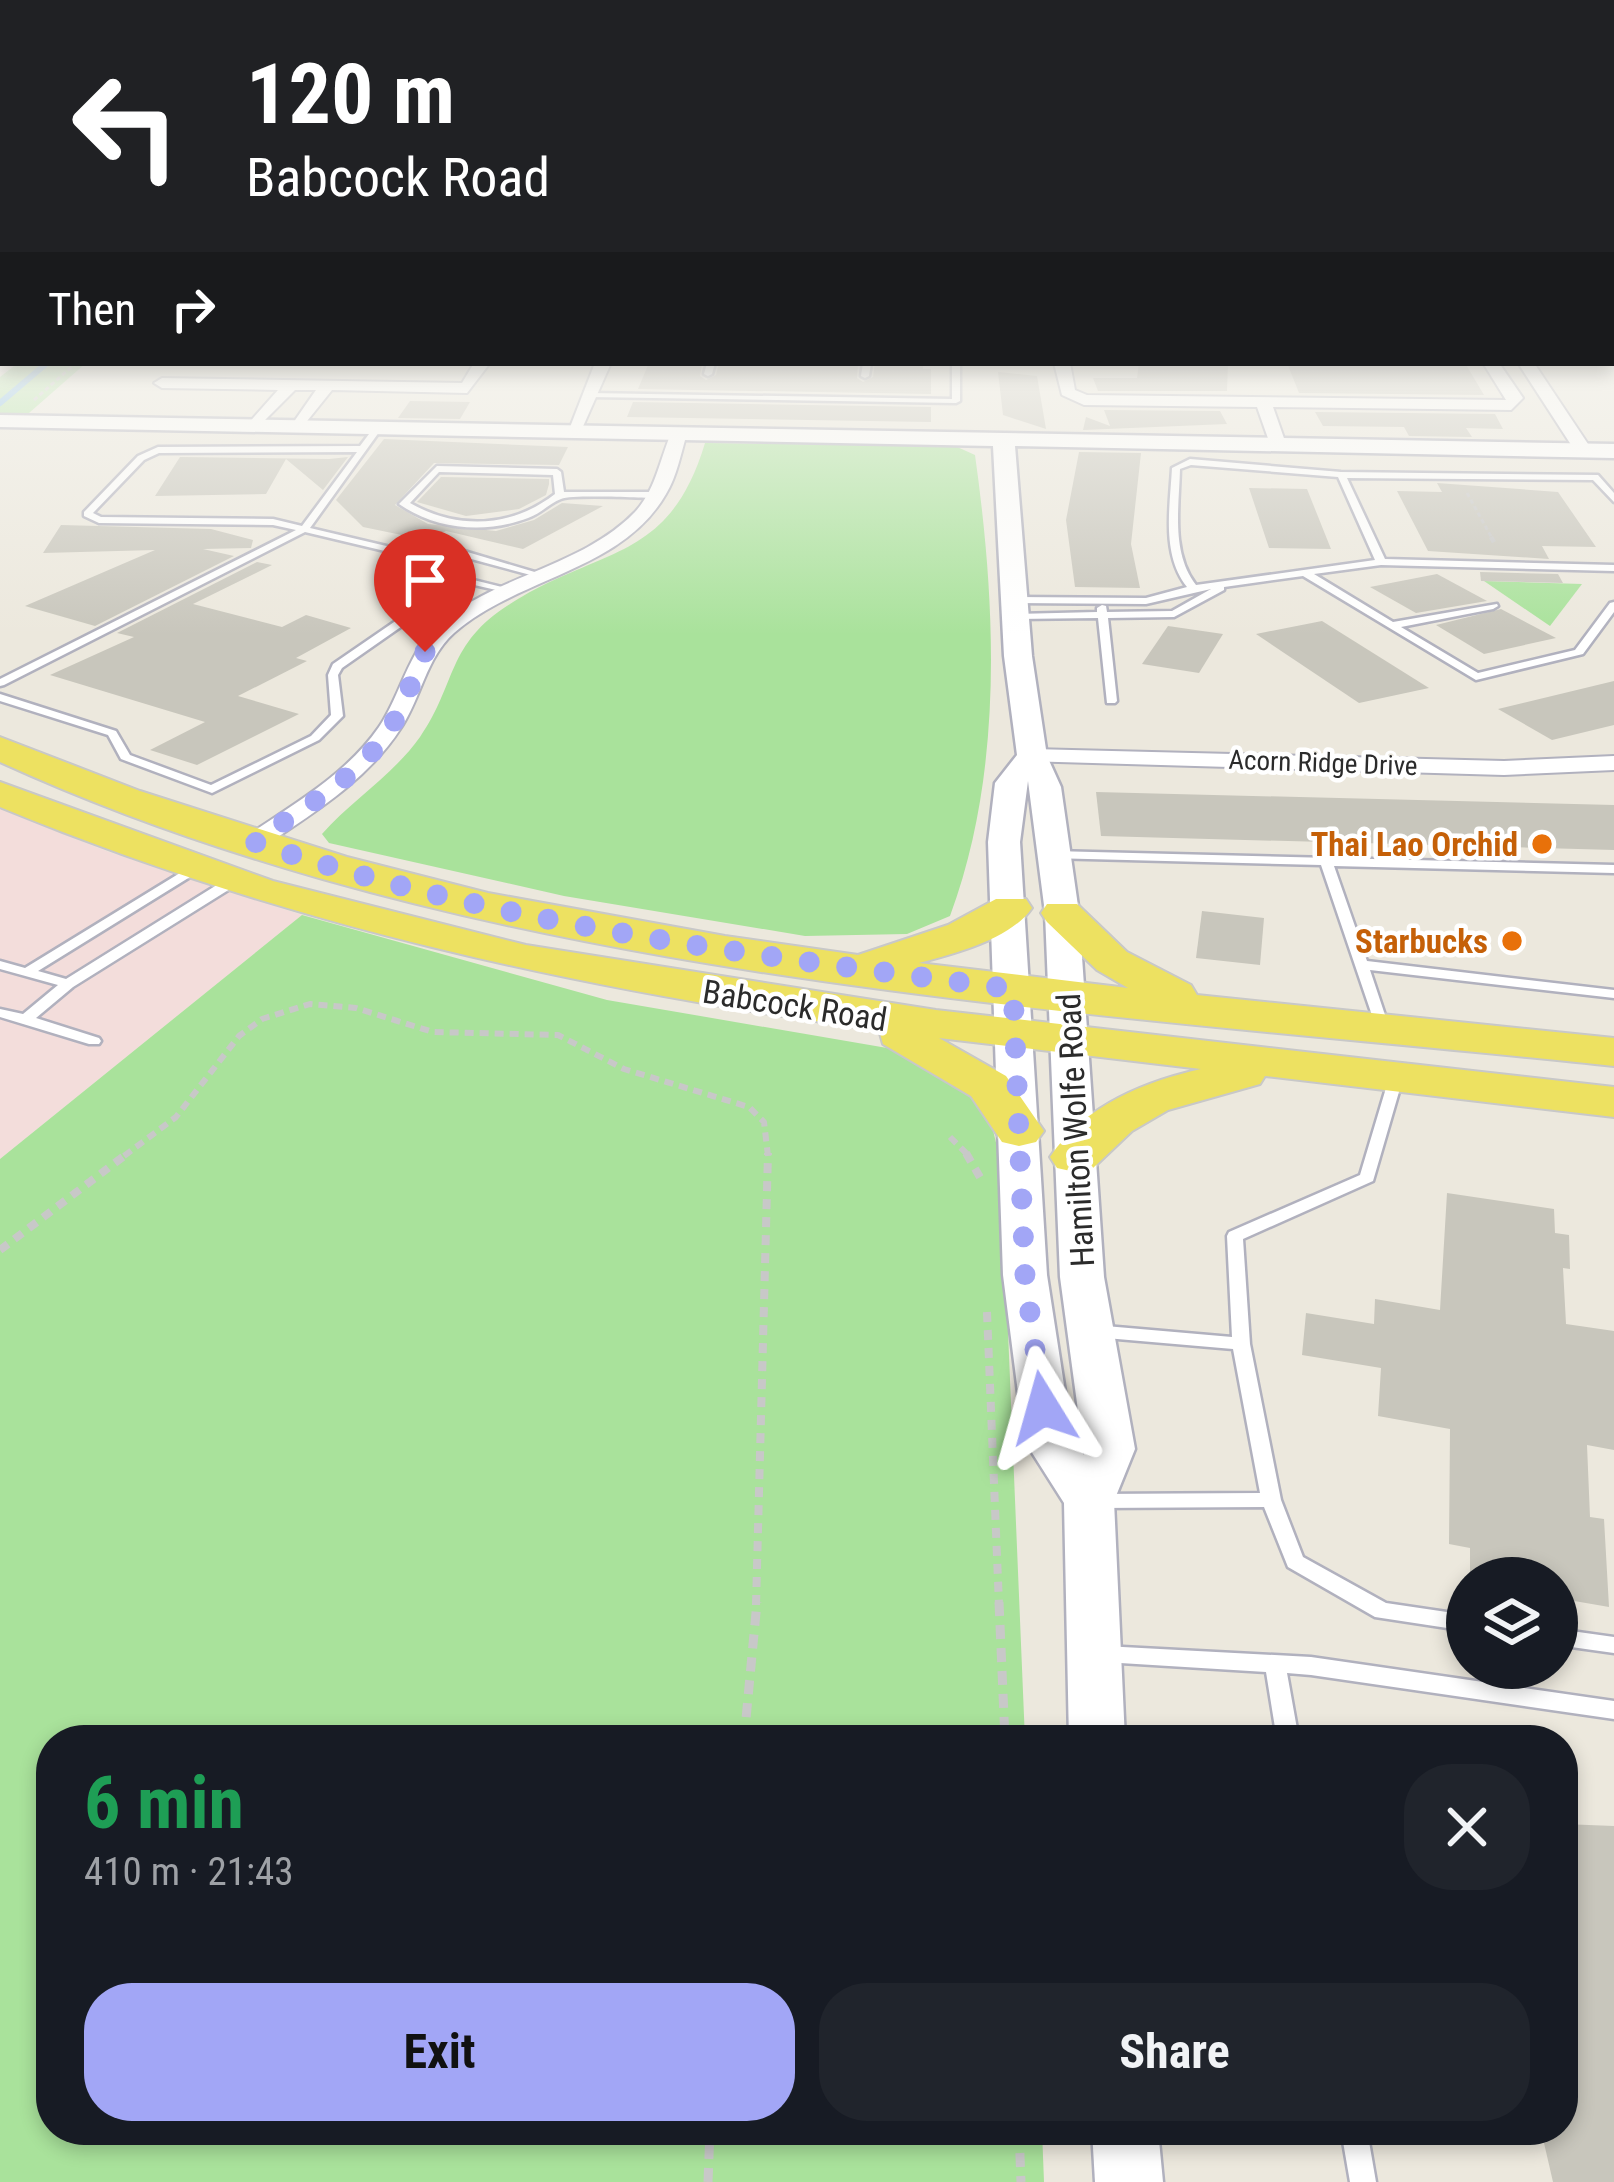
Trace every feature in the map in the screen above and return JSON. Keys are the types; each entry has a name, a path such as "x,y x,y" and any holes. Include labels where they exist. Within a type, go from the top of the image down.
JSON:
{"main road":[{"name":"Babcock Road","path":"0,748 133,804 226,864 429,892 699,948 845,967 1014,1011"},
{"name":"Babcock Road","path":"0,793 82,830 226,864 501,952 857,1015 1014,1011 1070,1017 1286,1066 1614,1102"},
{"path":"226,864 244,860 377,897 400,899 429,892"},
{"path":"845,967 933,949 971,934 1011,908"},
{"path":"1062,914 1112,961 1201,1008"},
{"name":"Babcock Road","path":"1070,1017 1201,1008 1614,1052"},
{"path":"857,1015 955,1062 989,1086 1019,1131"},
{"path":"1075,1157 1130,1106 1168,1090 1286,1066"}],"street":[{"path":"562,431 1614,452"},
{"path":"1274,431 1278,444"},
{"path":"1570,431 1583,450"},
{"path":"226,864 354,770 394,722 425,652 461,616 505,589 604,542 657,495 679,433"},
{"name":"Hamilton Wolfe Road","path":"1003,439 1014,608 1032,756 1046,787 1062,914 1082,1276 1112,1449 1089,1501 1095,1725"},
{"name":"Hamilton Wolfe Road","path":"1032,756 1010,782 1004,842 1011,908 1025,1276 1048,1440 1089,1501"},
{"name":"Acorn Ridge Drive","path":"1032,756 1504,768 1614,763"},
{"path":"1126,2145 1129,2182"}],"lane":[{"path":"0,683 305,530 376,431"},
{"path":"362,449 158,450 141,458 87,514 99,520 273,522 416,556 449,551 535,574"},
{"path":"1207,596 1191,589 1174,540 1175,468 1208,461 1341,475 1595,476 1614,499"},
{"path":"560,495 557,472 437,469 404,504 416,512 497,528 560,495 657,495"},
{"path":"1341,475 1382,562"},
{"path":"416,556 409,564 505,589"},
{"path":"1014,608 1146,602 1191,589 1382,562 1614,568"},
{"path":"1304,573 1476,677 1579,652 1614,604"},
{"path":"0,697 112,734 125,757 212,789 315,738 337,716 332,675 337,666 400,622 410,602 446,576"},
{"path":"1014,608 1103,617 1174,614 1228,584"},
{"path":"1101,602 1111,700"},
{"path":"1390,626 1493,606"},
{"path":"1053,854 1614,869"},
{"path":"26,972 226,864"},
{"path":"26,1019 226,864"},
{"path":"1328,864 1382,1027"},
{"path":"0,964 68,984"},
{"path":"1362,965 1614,994"},
{"path":"0,1013 94,1041"},
{"path":"1396,1078 1367,1178 1235,1236 1241,1344 1270,1500 1294,1562 1382,1611 1446,1621"},
{"path":"1091,1330 1241,1344"},
{"path":"1089,1501 1270,1500"},
{"path":"1578,1640 1614,1645"},
{"path":"1090,1654 1275,1664 1614,1710"},
{"path":"1275,1664 1285,1725"},
{"path":"1357,2145 1363,2182"}],"path":[{"path":"1462,485 1500,552"},
{"path":"0,1250 164,1127 239,1036 289,1007 339,1004 433,1032 558,1035 624,1069 727,1096 749,1107 764,1122 768,1144 757,1598 745,1725"},
{"path":"950,1137 975,1162 982,1183"},
{"path":"986,1289 1004,1725"},
{"path":"708,2182 709,2145"},
{"path":"1020,2145 1021,2182"}],"shaded area":[{"path":"0,809 109,852 302,915 0,1159"}],"green space":[{"path":"705,443 955,446 975,455 988,570 991,687 980,803 950,916 907,934 805,936 564,896 329,843 322,834 420,737 474,634 510,604 628,547 651,531 672,511 690,482"},
{"path":"1484,581 1582,584 1550,626"},
{"path":"302,915 607,1000 893,1049 969,1088 991,1122 1001,1163 1024,1725 36,1725 36,2145 1043,2145 1044,2182 0,2182 0,1159"}],"building":[{"path":"1406,431 1468,431 1472,437 1409,436"},
{"path":"384,439 568,447 559,465 434,463 395,505 428,524 496,531 534,520 562,503 603,506 523,549 446,531 426,540 363,527 336,500"},
{"path":"1079,452 1141,453 1131,544 1140,588 1075,587 1066,520"},
{"path":"180,457 348,457 323,490 286,459 266,494 155,496"},
{"path":"441,477 549,479 549,484 546,495 519,509 466,516 417,502"},
{"path":"1437,483 1558,492 1596,547 1542,546 1549,559 1428,551 1397,491 1442,492"},
{"path":"1249,488 1307,489 1331,549 1269,548"},
{"path":"61,525 211,529 253,540 251,548 203,549 234,556 95,626 25,606 155,550 43,553"},
{"path":"257,562 272,565 193,604 282,627 306,615 351,628 296,658 307,661 238,696 299,714 197,765 150,750 205,722 50,675 134,637 117,633"},
{"path":"1480,572 1558,574 1563,583 1481,581"},
{"path":"1437,574 1487,601 1416,613 1370,587"},
{"path":"1501,609 1556,638 1484,654 1436,625"},
{"path":"1322,621 1429,688 1359,703 1256,634"},
{"path":"1168,626 1223,634 1199,673 1142,664"},
{"path":"1614,681 1614,725 1552,740 1498,709"},
{"path":"1096,792 1614,805 1614,850 1101,836"},
{"path":"1202,911 1264,918 1260,965 1196,958"},
{"path":"1447,1193 1554,1209 1555,1233 1569,1235 1570,1269 1563,1268 1566,1324 1614,1331 1614,1450 1587,1445 1590,1517 1604,1519 1609,1607 1578,1602 1578,1557 1470,1557 1470,1548 1449,1544 1450,1429 1378,1416 1381,1368 1302,1355 1306,1313 1374,1324 1375,1299 1440,1310"},
{"path":"1578,1825 1614,1826 1614,2182 1553,2182 1544,2145 1578,2145"}],"place":[{"name":"Thai Lao Orchid","path":"1542,844"},
{"name":"Starbucks","path":"1512,941"}],"route":[{"path":"425,652 394,722 377,746 325,793 254,842 311,861 535,917 699,948 1013,989 1025,1276 1043,1408"}]}
